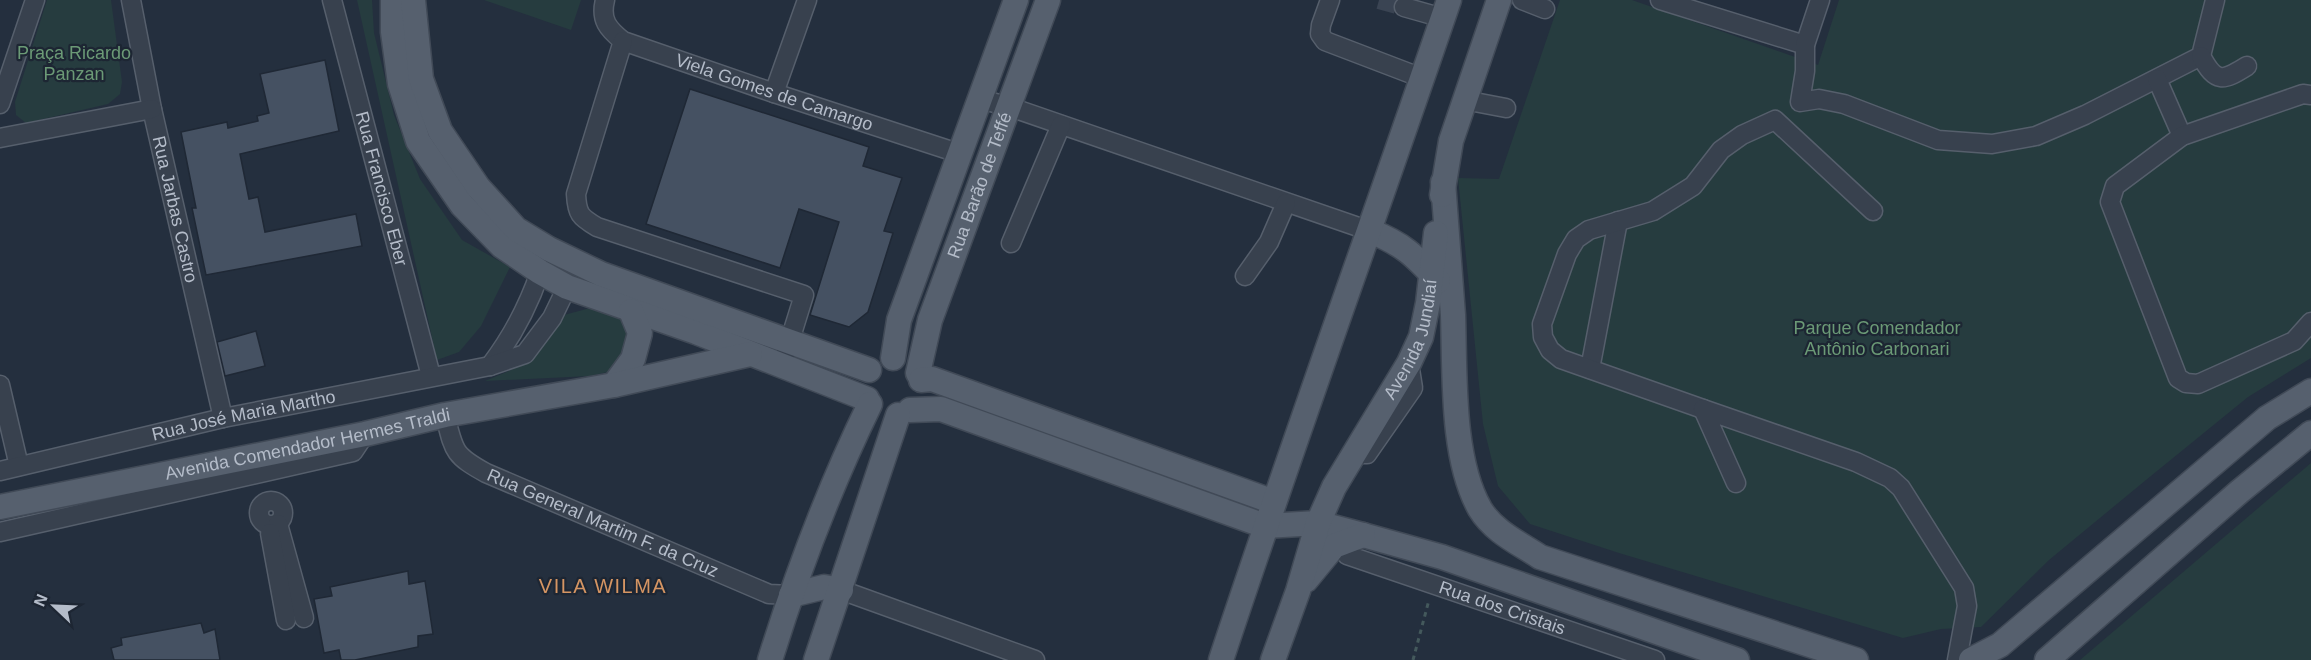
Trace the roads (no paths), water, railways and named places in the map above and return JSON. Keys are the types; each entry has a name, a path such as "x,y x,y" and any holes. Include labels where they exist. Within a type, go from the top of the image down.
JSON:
{"main road":[{"path":"393,0 393,32 400,84 418,141 462,206 502,246 567,287 781,366 868,401 882,413 940,409 1265,526 1318,523 1442,557 1737,660"},
{"path":"413,0 421,79 440,130 478,187 516,229 549,249 601,274 869,370"},
{"name":"Rua Barão de Teffé","path":"893,358 899,320 1016,0"},
{"name":"Rua Barão de Teffé","path":"919,377 930,320 1048,0"},
{"name":"Avenida Jundiaí","path":"1273,660 1298,591 1318,523 1334,487 1409,363 1421,337 1428,303 1450,141 1499,0"},
{"path":"1221,660 1265,526 1446,9"},
{"path":"1443,182 1453,313 1456,402 1465,473 1481,509 1497,530 1540,557 1856,660"},
{"path":"1370,231 1392,240 1414,254 1440,283 1453,313"},
{"path":"614,385 633,359 640,333 631,311"},
{"name":"Avenida Comendador Hermes Traldi","path":"0,507 365,434 445,415 614,385 750,354"},
{"path":"770,660 791,594 868,401 864,384 869,370 879,361 893,358 907,362 919,377 920,396 904,412 816,660"},
{"path":"919,377 932,379 1274,502"},
{"path":"1971,660 2000,645 2259,425 2303,394 2311,391"},
{"path":"2047,660 2238,492 2311,433"},
{"path":"1298,591 1334,546 1363,535"},
{"path":"791,594 824,587 841,590"}],"street":[{"path":"0,104 35,0"},
{"name":"Rua Jarbas Castro","path":"130,0 152,109 223,418"},
{"name":"Rua Francisco Eber","path":"332,0 431,376"},
{"path":"774,93 807,0"},
{"path":"1330,0 1320,25 1320,34 1325,41 1422,78"},
{"path":"1522,0 1545,9"},
{"path":"1660,0 1805,45"},
{"path":"1800,102 1805,71 1805,45 1820,0"},
{"path":"2215,0 2201,56 2210,73 2220,78 2230,76 2247,66"},
{"path":"603,6 608,29 623,41 576,194 576,208 582,218 597,227 804,295 781,366"},
{"path":"1404,7 1446,9"},
{"name":"Viela Gomes de Camargo","path":"623,41 961,154"},
{"path":"1958,660 1967,606 1964,588 1901,488 1890,478 1856,462 1561,359 1550,350 1543,337 1542,324 1568,254 1576,239 1588,230 1653,211 1693,186 1721,150 1742,135 1775,120 1800,102 1819,99 1844,104 1938,140 1992,144 2036,136 2201,56"},
{"path":"2157,79 2182,136"},
{"path":"2311,95 2303,94 2182,136 2115,186 2110,202 2178,378 2186,383 2198,384 2294,341 2311,322"},
{"path":"980,99 1010,107 1370,231"},
{"path":"1464,100 1506,108"},
{"path":"0,138 152,109"},
{"path":"1775,120 1873,211"},
{"path":"1011,243 1061,125"},
{"path":"1245,276 1269,242 1286,202"},
{"path":"1590,369 1618,221"},
{"path":"490,366 510,339 531,299 540,272"},
{"name":"Rua José Maria Martho","path":"0,471 223,418 490,366 525,354 552,318 567,287"},
{"path":"0,385 19,466"},
{"path":"1703,409 1736,483"},
{"name":"Rua General Martim F. da Cruz","path":"445,415 453,446 464,461 486,473 769,594 791,594"},
{"path":"0,532 353,452 365,434"},
{"path":"261,473 268,503 279,503 283,511 281,520 273,524 295,619"},
{"name":"Rua dos Cristais","path":"1347,555 1434,584 1624,656 1655,660"},
{"path":"1434,584 1442,557"},
{"path":"841,590 1035,660"}],"tunnel":[{"path":"1379,0 1404,7"}],"district":[{"name":"VILA WILMA","path":"603,586"}],"park label":[{"name":"Praça Ricardo Panzan","path":"74,63"},
{"name":"Parque Comendador Antônio Carbonari","path":"1877,338"}]}
